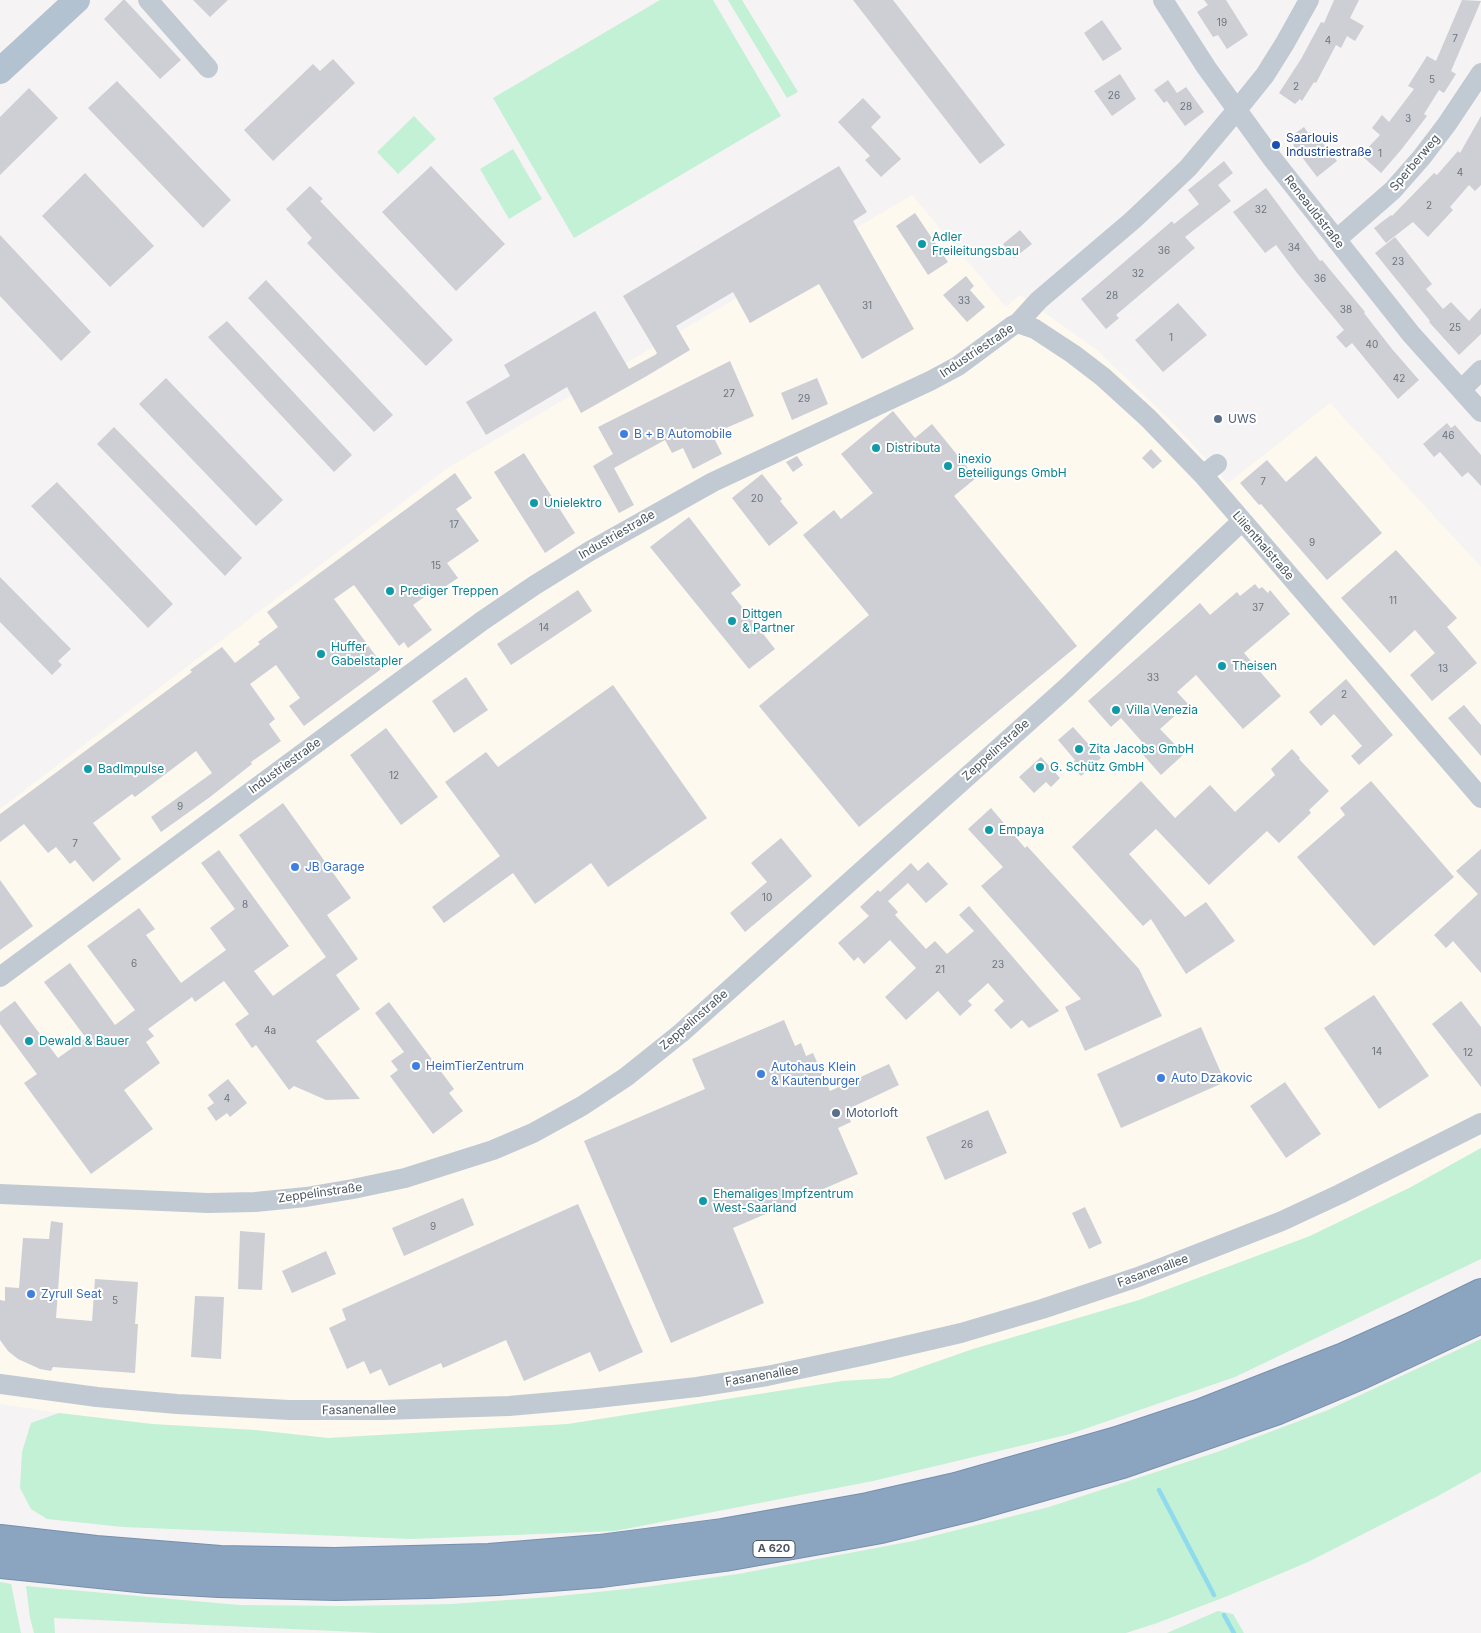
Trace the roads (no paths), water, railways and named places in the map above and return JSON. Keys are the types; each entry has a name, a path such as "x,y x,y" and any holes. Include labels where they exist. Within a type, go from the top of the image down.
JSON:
{"highway":[{"name":"A 620","path":"0,1564 29,1555 96,1550 220,1560 334,1562 489,1558 599,1549 722,1534 868,1507 956,1487 1117,1441 1201,1413 1344,1357 1481,1293"},
{"name":"A 620","path":"0,1539 29,1555 100,1575 219,1583 335,1586 498,1581 602,1572 725,1557 881,1529 967,1508 1122,1464 1286,1406 1361,1375 1481,1319"}],"main road":[{"path":"0,71 77,0"}],"street":[{"path":"148,0 208,68"},
{"name":"Reneauldstraße","path":"1163,0 1236,111 1411,334 1481,412"},
{"name":"Industriestraße","path":"0,977 482,621 535,585 590,550 713,482 930,381 958,366 1018,323 1039,300 1133,220 1188,168 1265,75 1309,0"},
{"name":"Sperberweg","path":"1336,240 1393,190 1422,157 1481,73"},
{"name":"Lilienthalstraße","path":"1018,323 1034,329 1074,354 1210,470 1242,522 1481,798"},
{"path":"1461,390 1481,370"},
{"name":"Zeppelinstraße","path":"0,1194 208,1203 255,1202 306,1197 406,1178 484,1153 533,1133 582,1106 626,1077 681,1033 1066,688 1242,522"},
{"name":"Fasanenallee","path":"0,1384 97,1397 177,1404 289,1410 384,1410 509,1406 588,1399 697,1387 767,1376 866,1356 960,1333 1042,1309 1138,1277 1282,1220 1340,1194 1481,1123"}],"waterway":[{"path":"1159,1490 1214,1595"},
{"path":"1224,1615 1234,1633"}],"place":[{"name":"Saarlouis Industriestraße","path":"1276,145"},
{"name":"Adler Freileitungsbau","path":"922,244"},
{"name":"UWS","path":"1218,419"},
{"name":"B + B Automobile","path":"624,434"},
{"name":"Distributa","path":"876,448"},
{"name":"inexio Beteiligungs GmbH","path":"948,466"},
{"name":"Unielektro","path":"534,503"},
{"name":"Prediger Treppen","path":"390,591"},
{"name":"Dittgen & Partner","path":"732,621"},
{"name":"Huffer Gabelstapler","path":"321,654"},
{"name":"Theisen","path":"1222,666"},
{"name":"Villa Venezia","path":"1116,710"},
{"name":"Zita Jacobs GmbH","path":"1079,749"},
{"name":"G. Schütz GmbH","path":"1040,767"},
{"name":"BadImpulse","path":"88,769"},
{"name":"Empaya","path":"989,830"},
{"name":"JB Garage","path":"295,867"},
{"name":"Dewald & Bauer","path":"29,1041"},
{"name":"HeimTierZentrum","path":"416,1066"},
{"name":"Autohaus Klein & Kautenburger","path":"761,1074"},
{"name":"Auto Dzakovic","path":"1161,1078"},
{"name":"Motorloft","path":"836,1113"},
{"name":"Ehemaliges Impfzentrum West-Saarland","path":"703,1201"},
{"name":"Zyrull Seat","path":"31,1294"}]}
